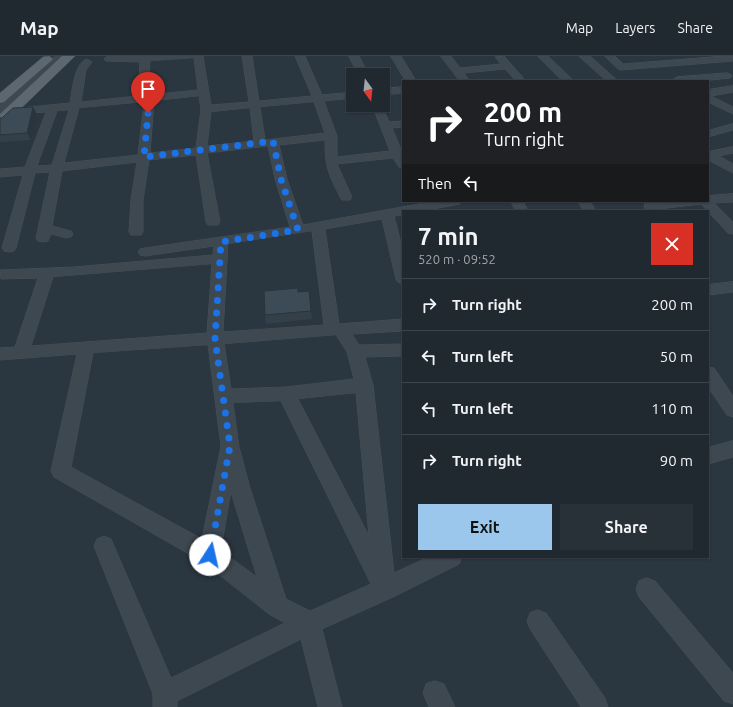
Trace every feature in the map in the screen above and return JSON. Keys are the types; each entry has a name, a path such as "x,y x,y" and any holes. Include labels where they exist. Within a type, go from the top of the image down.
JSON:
{"main road":[{"path":"0,121 6,111 12,94 51,56"},
{"path":"12,94 63,58"}],"street":[{"path":"66,234 44,233 57,168 75,106 81,70 98,61 123,56"},
{"path":"63,58 98,61 192,56"},
{"path":"198,56 206,109 201,150 213,222"},
{"path":"247,56 260,142"},
{"path":"300,56 318,98 331,136 331,161 333,170 346,197"},
{"path":"354,56 360,68"},
{"path":"396,56 411,80"},
{"path":"446,56 464,80"},
{"path":"498,56 520,80"},
{"path":"544,56 568,80"},
{"path":"657,56 693,79"},
{"path":"587,59 612,58 621,67 707,58 733,58"},
{"path":"707,58 730,78"},
{"path":"136,232 137,200 144,157 146,99 145,59"},
{"path":"587,59 612,80"},
{"path":"457,71 506,66"},
{"path":"678,80 730,78"},
{"path":"709,93 733,89"},
{"path":"390,91 402,90"},
{"path":"6,111 75,106 203,92"},
{"path":"206,109 346,96"},
{"path":"710,101 733,111"},
{"path":"9,248 30,170 53,108"},
{"path":"380,112 402,162"},
{"path":"386,126 402,124"},
{"path":"709,134 733,127"},
{"path":"0,173 57,168 260,142 331,136"},
{"path":"273,141 281,179 298,230"},
{"path":"331,161 398,150"},
{"path":"709,155 733,150"},
{"path":"709,156 733,169"},
{"path":"709,200 733,198"},
{"path":"650,206 690,202"},
{"path":"706,202 733,230"},
{"path":"416,210 453,205"},
{"path":"145,252 221,242 402,212"},
{"path":"387,214 402,275"},
{"path":"318,226 337,330 355,352 364,385 385,590"},
{"path":"221,242 215,339 222,396 230,446 240,488 277,606"},
{"path":"1,274 152,267 220,260"},
{"path":"21,352 47,273"},
{"path":"711,286 733,287"},
{"path":"0,354 402,325"},
{"path":"86,348 61,471 210,555 277,606 309,623 330,707"},
{"path":"355,352 402,350"},
{"path":"709,374 733,410"},
{"path":"222,396 286,394 364,385"},
{"path":"286,394 385,590"},
{"path":"210,555 230,446"},
{"path":"709,456 733,449"},
{"path":"104,546 165,700 309,623 385,590 449,558"},
{"path":"647,589 733,692"},
{"path":"538,621 596,707"}],"building":[{"path":"33,107 27,133 0,135 0,118 2,118 13,108"},
{"path":"298,288 298,292 309,291 311,311 265,315 264,291"}],"route":[{"path":"148,113 144,157 273,141 281,179 298,230 221,242 215,339 230,446 210,555"}]}
